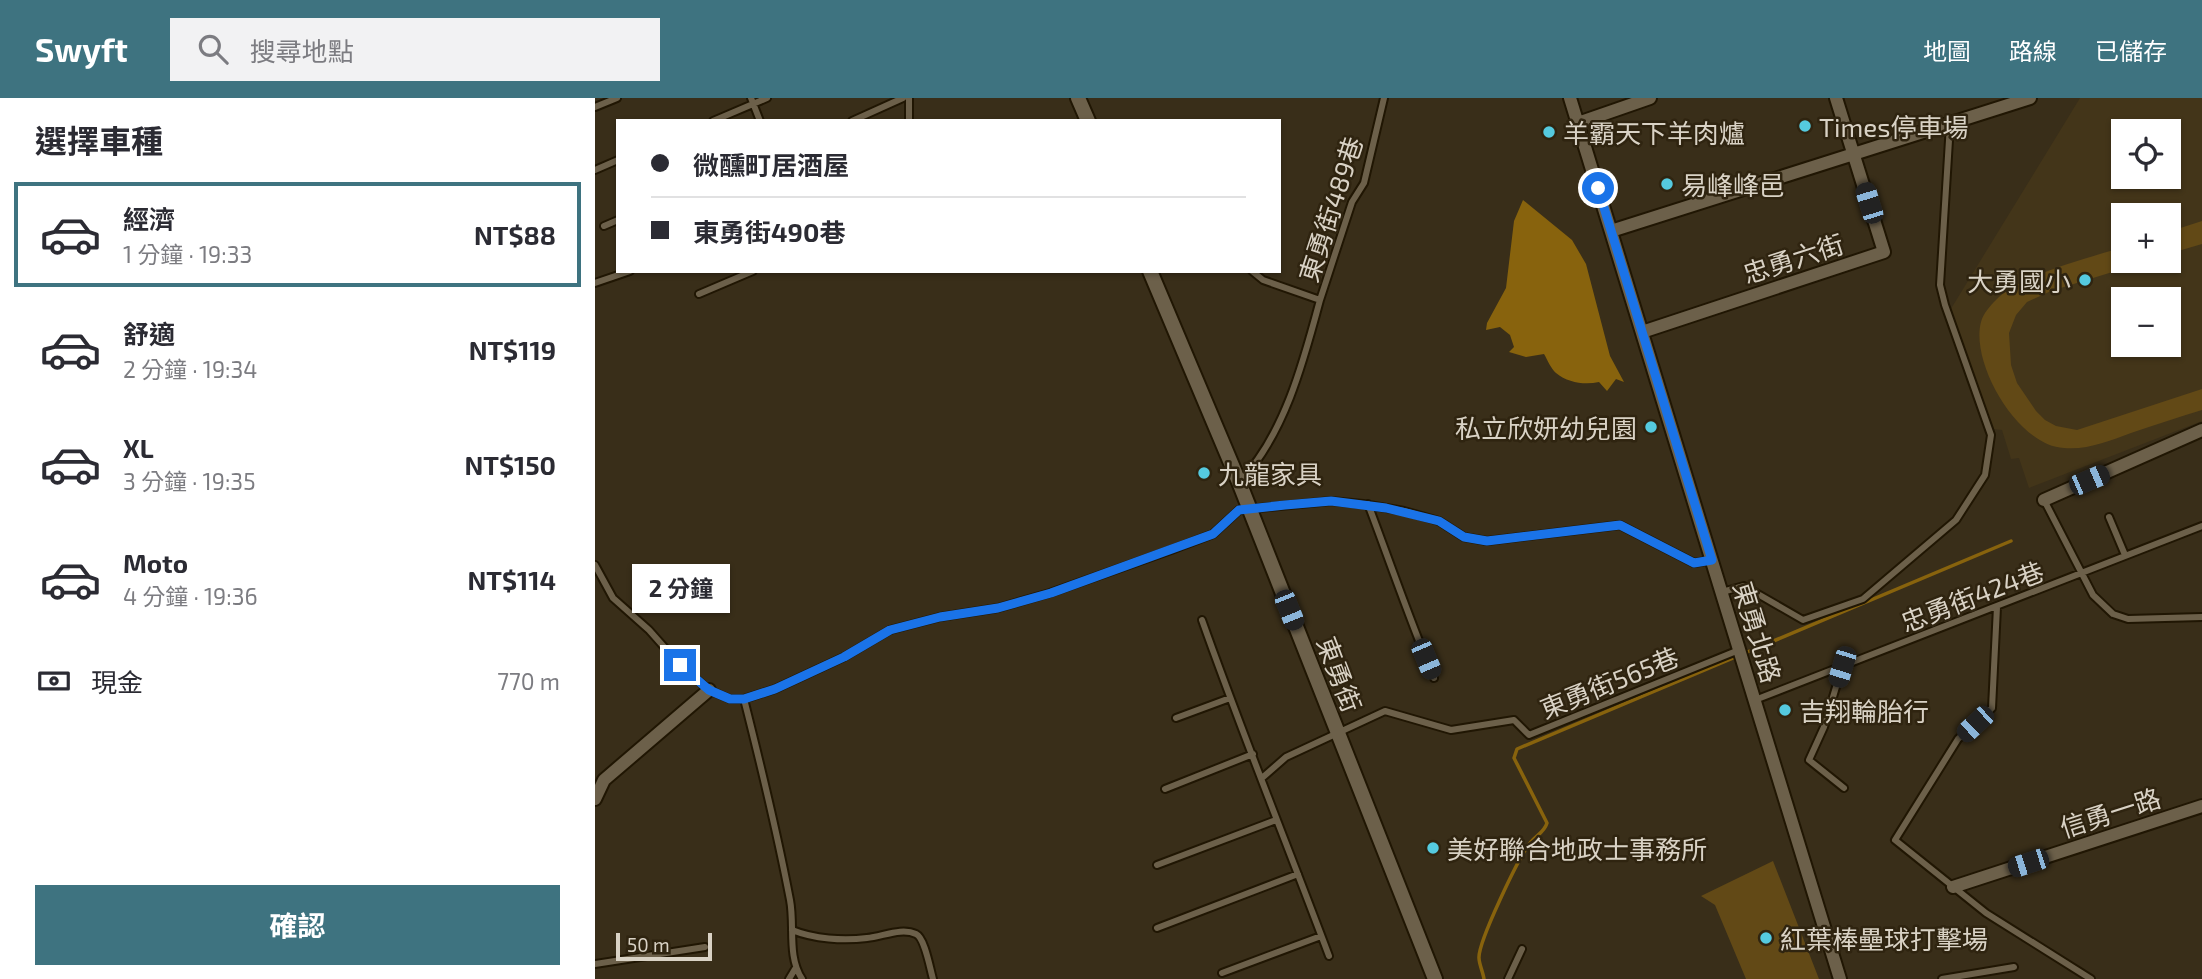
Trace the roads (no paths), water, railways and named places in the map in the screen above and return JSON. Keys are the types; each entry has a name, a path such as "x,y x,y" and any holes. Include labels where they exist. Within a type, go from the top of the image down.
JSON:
{"street":[{"path":"1078,98 1087,119"},
{"name":"東勇北路","path":"1570,98 1840,979"},
{"path":"1578,122 1650,98"},
{"name":"忠勇六街","path":"1642,332 1884,252 1836,98"},
{"path":"1611,231 2014,100 2030,98"},
{"name":"東勇街","path":"1151,273 1239,482 1435,979"},
{"path":"2044,500 2202,430"},
{"path":"595,799 604,780 709,690"},
{"name":"信勇一路","path":"1953,887 2202,806"}],"lane":[{"path":"595,107 617,98"},
{"path":"717,119 752,101 767,98"},
{"path":"856,119 903,98"},
{"path":"909,98 909,119"},
{"name":"東勇街489巷","path":"1254,273 1263,280 1320,300 1352,202 1364,183 1384,98"},
{"path":"752,101 759,119"},
{"path":"1722,592 1744,586 1804,620 1863,599 1956,520 1985,475 1991,435 1940,285 1950,122"},
{"path":"595,170 616,161"},
{"path":"604,226 616,221"},
{"path":"595,283 624,273"},
{"path":"699,293 748,273"},
{"path":"1239,482 1250,471 1282,417 1304,358 1320,300"},
{"path":"2044,500 2093,596 2113,614 2128,619 2202,617"},
{"path":"595,565 613,598 649,630 680,665 709,690 730,699 744,699 775,689 833,662 890,630 940,617 998,608 1051,593 1213,534 1239,510 1331,501 1368,504 1439,521 1464,537 1487,541 1620,525 1694,563 1712,560"},
{"path":"1368,504 1409,619 1434,678"},
{"path":"2109,517 2125,555"},
{"name":"忠勇街424巷","path":"1755,700 2202,526"},
{"path":"1997,607 1992,709 1958,739 1895,840 1986,913 2091,979"},
{"path":"1202,620 1329,956"},
{"name":"東勇街565巷","path":"1337,733 1385,711 1451,730 1514,720 1529,735 1741,655"},
{"path":"1842,667 1824,727 1809,760 1844,788"},
{"path":"1175,718 1230,698"},
{"path":"744,699 788,891 796,969 802,979"},
{"path":"1262,778 1286,757 1337,733"},
{"path":"1165,789 1253,754"},
{"path":"1157,864 1276,820"},
{"path":"1157,928 1298,874"},
{"path":"792,930 835,939 867,938 899,932 916,934 922,940 933,979"},
{"path":"1222,973 1321,936"},
{"path":"595,964 705,947"},
{"path":"1508,979 1522,949"},
{"path":"1942,979 2014,967"},
{"path":"789,979 796,969"}],"waterway":[{"path":"1745,653 2011,541"},
{"path":"1484,979 1479,958 1480,949 1492,918 1525,851 1547,823 1514,758 1517,749 1738,656"}],"place":[{"name":"Times停車場","path":"1805,126"},
{"name":"羊霸天下羊肉爐","path":"1549,132"},
{"name":"易峰峰邑","path":"1667,184"},
{"name":"大勇國小","path":"2085,280"},
{"name":"私立欣妍幼兒園","path":"1651,427"},
{"name":"九龍家具","path":"1204,473"},
{"name":"吉翔輪胎行","path":"1785,710"},
{"name":"美好聯合地政士事務所","path":"1433,848"},
{"name":"紅葉棒壘球打擊場","path":"1766,938"}]}
